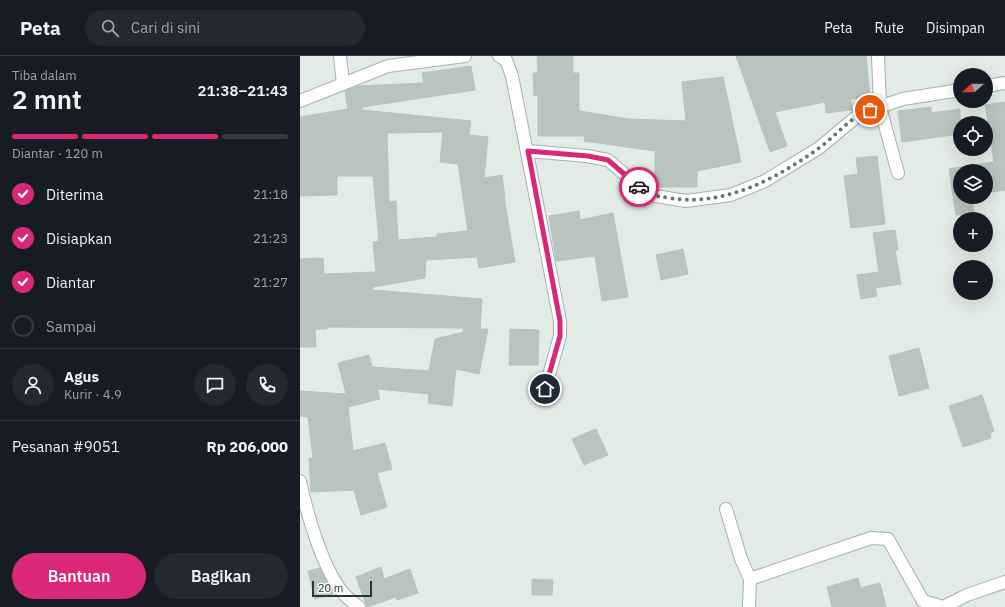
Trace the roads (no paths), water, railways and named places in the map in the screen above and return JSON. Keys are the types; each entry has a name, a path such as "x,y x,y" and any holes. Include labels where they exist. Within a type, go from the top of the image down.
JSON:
{"street":[{"path":"340,56 343,84"},
{"path":"300,101 388,66 464,56"},
{"path":"499,56 506,60 512,76 528,151 560,321 560,336 545,389"},
{"path":"878,56 880,106 898,173"},
{"path":"993,85 1005,83"},
{"path":"528,151 588,156 608,160 649,195 686,201 731,196 765,181 819,148 861,113 903,99 953,91"},
{"path":"300,481 313,528 323,556 340,590 359,607"},
{"path":"726,509 741,559 750,579 749,607"},
{"path":"750,579 871,538 881,538 888,539 923,600 943,607 967,595 1005,582"}]}
